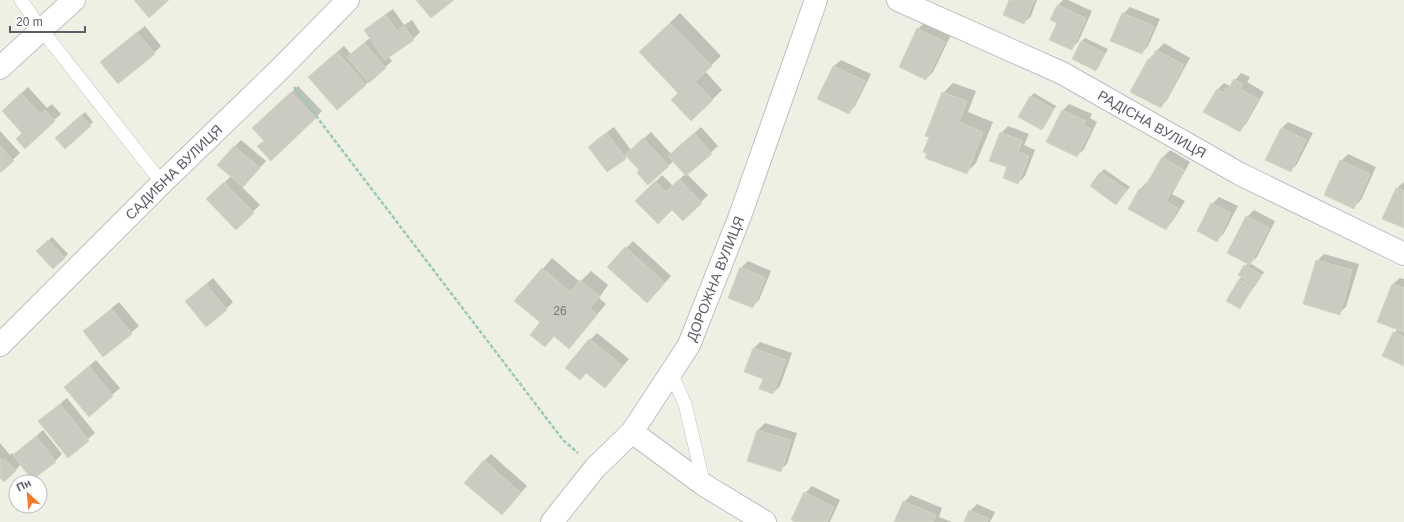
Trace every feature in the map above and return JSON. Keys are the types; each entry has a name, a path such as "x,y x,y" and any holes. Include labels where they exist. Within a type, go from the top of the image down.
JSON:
{"street":[{"path":"0,68 40,29 74,0"},
{"name":"САДИБНА ВУЛИЦЯ","path":"0,345 348,0"},
{"name":"ДОРОЖНА ВУЛИЦЯ","path":"552,522 595,468 632,432 689,346 740,216 816,0"},
{"name":"РАДІСНА ВУЛИЦЯ","path":"898,0 1062,72 1240,174 1404,254"},
{"path":"632,432 704,484 765,522"}],"lane":[{"path":"21,0 40,29 162,183"},
{"path":"671,373 685,404 704,484"}],"path":[{"path":"280,69 563,440 595,468"}],"building":[{"path":"134,0 169,0 149,18"},
{"path":"416,0 454,0 431,18"},
{"path":"1009,0 1034,0 1024,24 1003,15"},
{"path":"1057,5 1086,18 1072,50 1049,40 1057,23 1050,20"},
{"path":"1122,13 1154,26 1142,54 1110,41"},
{"path":"386,15 397,31 404,26 414,40 385,60 364,30"},
{"path":"670,23 712,66 695,82 713,100 691,121 671,100 678,93 639,52"},
{"path":"917,28 945,42 926,80 899,67"},
{"path":"137,32 155,54 118,84 100,62"},
{"path":"1081,41 1105,53 1096,71 1072,59"},
{"path":"364,43 386,68 369,83 347,57"},
{"path":"1156,50 1184,65 1161,108 1130,92 1148,59 1151,60"},
{"path":"337,52 366,85 337,110 308,77"},
{"path":"833,66 865,81 849,114 817,99"},
{"path":"1234,79 1243,84 1240,89 1258,99 1240,132 1203,112 1217,89 1223,93 1226,88 1228,89"},
{"path":"291,92 316,118 271,161 257,146 264,141 252,128"},
{"path":"942,92 967,101 959,122 983,132 967,174 925,158 927,154 923,152 929,137 925,136"},
{"path":"21,93 40,114 45,110 55,121 25,149 16,139 22,133 2,111"},
{"path":"1030,96 1054,109 1042,130 1018,117"},
{"path":"1062,110 1086,121 1083,125 1091,129 1077,157 1046,142"},
{"path":"81,115 91,126 65,149 55,138"},
{"path":"1281,128 1306,140 1291,172 1265,160"},
{"path":"1000,132 1022,141 1018,152 1029,156 1018,184 1003,178 1007,167 989,161"},
{"path":"607,133 626,159 607,172 588,147"},
{"path":"694,133 712,154 686,176 668,156"},
{"path":"643,138 669,166 648,185 637,173 639,170 625,155"},
{"path":"0,146 14,161 0,173"},
{"path":"234,146 260,168 243,187 217,165"},
{"path":"1162,157 1184,170 1166,201 1178,208 1166,230 1128,209 1139,189 1143,190"},
{"path":"1340,160 1370,174 1354,209 1324,195"},
{"path":"1100,172 1127,190 1116,205 1090,186"},
{"path":"679,179 702,203 683,221 672,210 658,224 635,201 655,181 666,192"},
{"path":"224,182 254,213 236,230 206,199"},
{"path":"1396,188 1404,191 1404,228 1382,219"},
{"path":"1211,203 1231,213 1217,242 1197,231"},
{"path":"1246,216 1269,228 1250,265 1227,253"},
{"path":"48,240 65,258 53,269 36,251"},
{"path":"625,247 665,283 647,303 607,267"},
{"path":"1316,260 1352,270 1340,315 1303,304"},
{"path":"1244,265 1262,275 1255,286 1238,275"},
{"path":"740,267 765,278 753,308 728,298"},
{"path":"542,268 570,292 580,280 599,296 590,308 597,315 569,349 554,336 545,347 530,335 540,322 514,301"},
{"path":"1239,279 1253,287 1240,309 1226,301"},
{"path":"206,284 227,310 206,327 185,301"},
{"path":"1392,284 1404,288 1404,332 1377,322"},
{"path":"112,309 132,334 103,357 83,331"},
{"path":"1393,332 1404,337 1404,366 1382,356"},
{"path":"589,339 623,366 605,388 586,373 580,380 565,368"},
{"path":"753,348 786,360 773,394 759,389 763,379 744,372"},
{"path":"89,366 113,396 89,417 64,387"},
{"path":"60,404 89,441 68,458 38,421"},
{"path":"757,430 791,440 781,472 747,461"},
{"path":"36,436 56,462 40,474 27,474 13,455"},
{"path":"0,458 3,461 5,459 16,471 13,474 8,474 8,478 4,482 0,478"},
{"path":"484,460 521,493 502,515 464,483"},
{"path":"804,492 834,507 827,522 796,522 791,520"},
{"path":"903,501 936,515 933,522 894,522"},
{"path":"969,510 989,519 987,522 964,522"}]}
